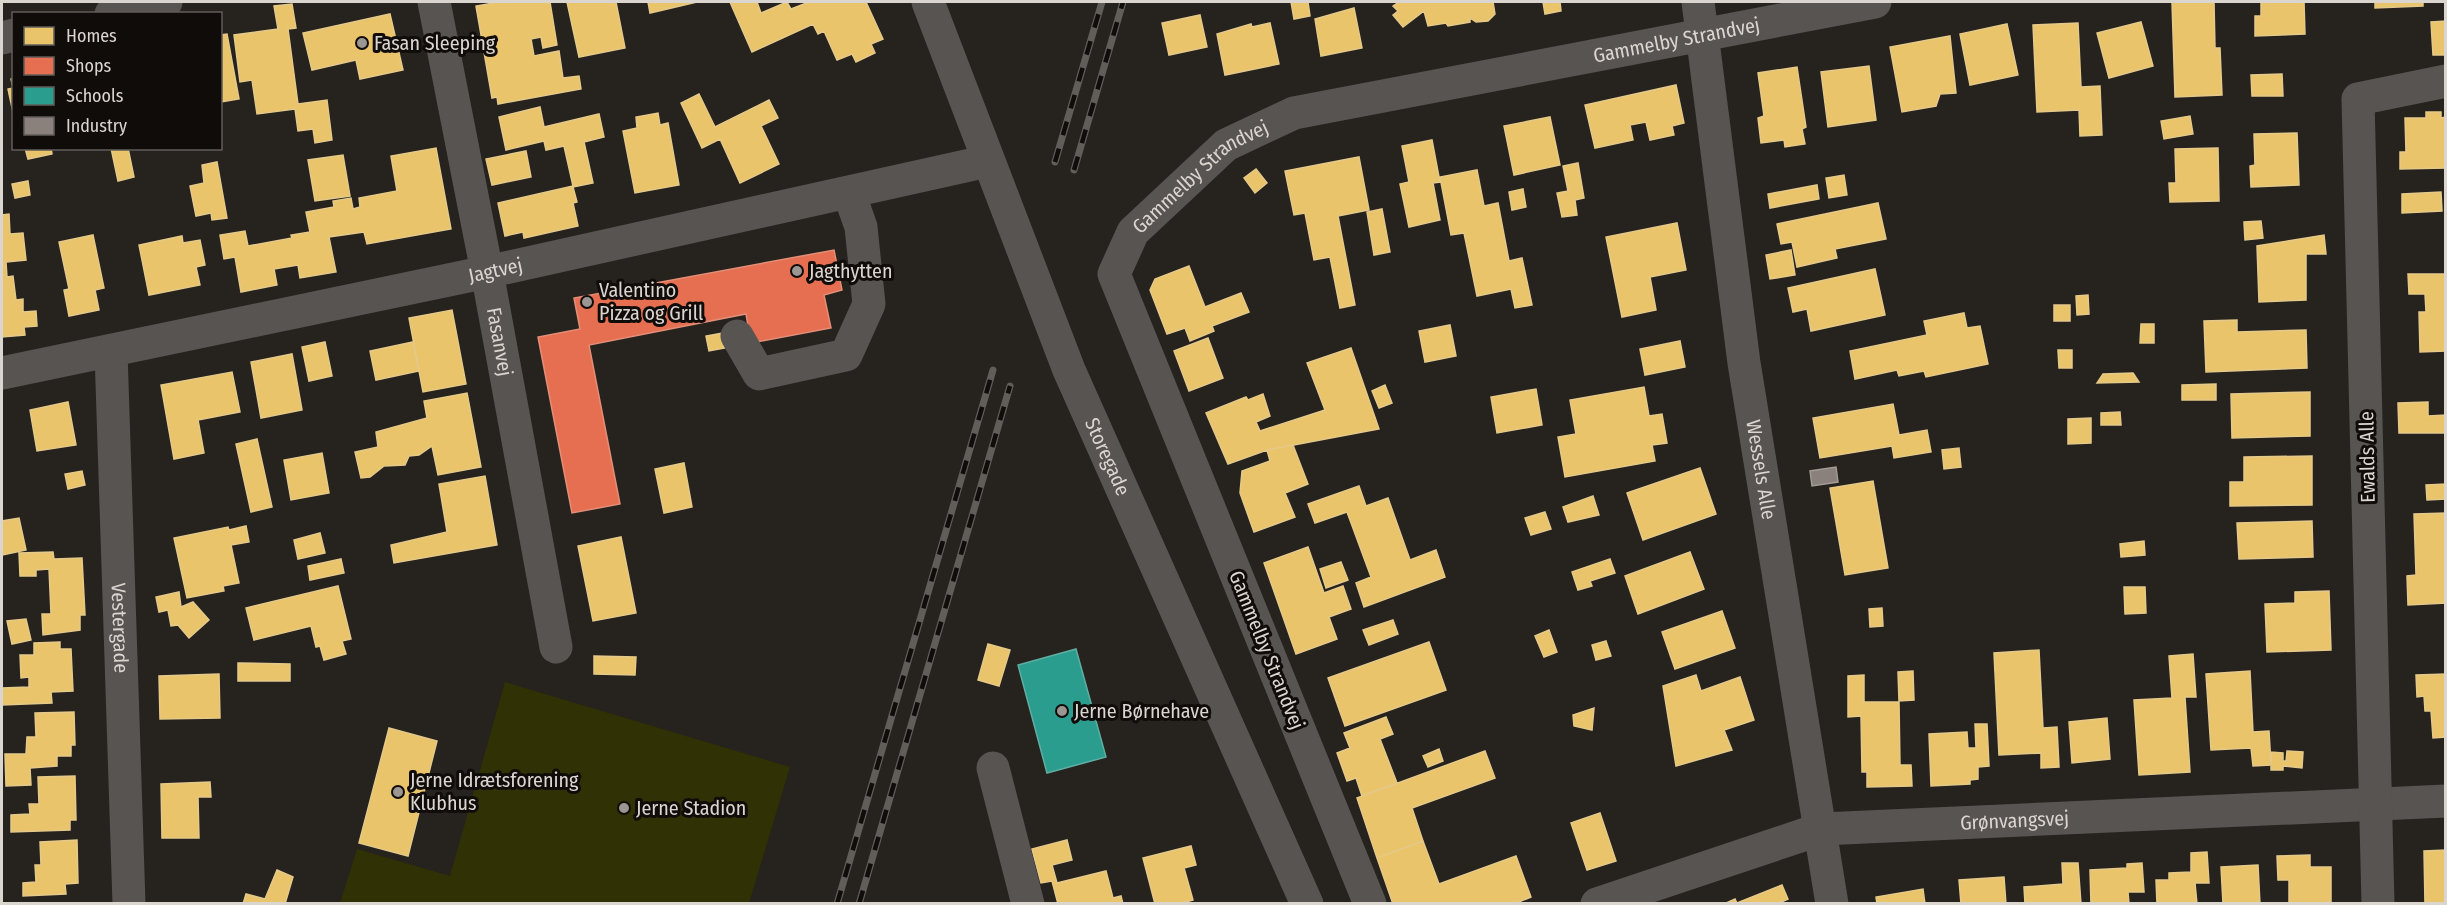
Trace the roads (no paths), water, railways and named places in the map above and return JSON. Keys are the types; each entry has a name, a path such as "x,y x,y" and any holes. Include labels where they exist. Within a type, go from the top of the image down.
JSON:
{"street":[{"path":"120,12 166,2"},
{"name":"Fasanvej","path":"434,2 487,272 556,647"},
{"name":"Storegade","path":"928,2 1069,370 1304,903"},
{"name":"Wessels Alle","path":"1698,2 1744,363 1832,903"},
{"name":"Gammelby Strandvej","path":"1370,903 1114,274 1133,232 1226,145 1294,113 1704,37 1875,2"},
{"name":"Ewalds Alle","path":"2378,903 2358,99 2445,81"},
{"name":"Jagtvej","path":"2,373 487,272 988,161"},
{"path":"737,336 759,374 846,355 869,304 861,227 849,193"},
{"name":"Vestergade","path":"111,352 129,903"},
{"path":"993,768 1028,903"},
{"name":"Grønvangsvej","path":"1597,903 1821,830 2445,801"}],"railway":[{"path":"1055,162 1102,2"},
{"path":"1074,170 1123,2"},
{"path":"837,904 993,370"},
{"path":"859,904 1010,386"}],"place":[{"name":"Fasan Sleeping","path":"362,43"},
{"name":"Jagthytten","path":"797,271"},
{"name":"Valentino Pizza og Grill","path":"587,302"},
{"name":"Jerne Børnehave","path":"1062,711"},
{"name":"Jerne Idrætsforening Klubhus","path":"398,792"},
{"name":"Jerne Stadion","path":"624,808"}]}
